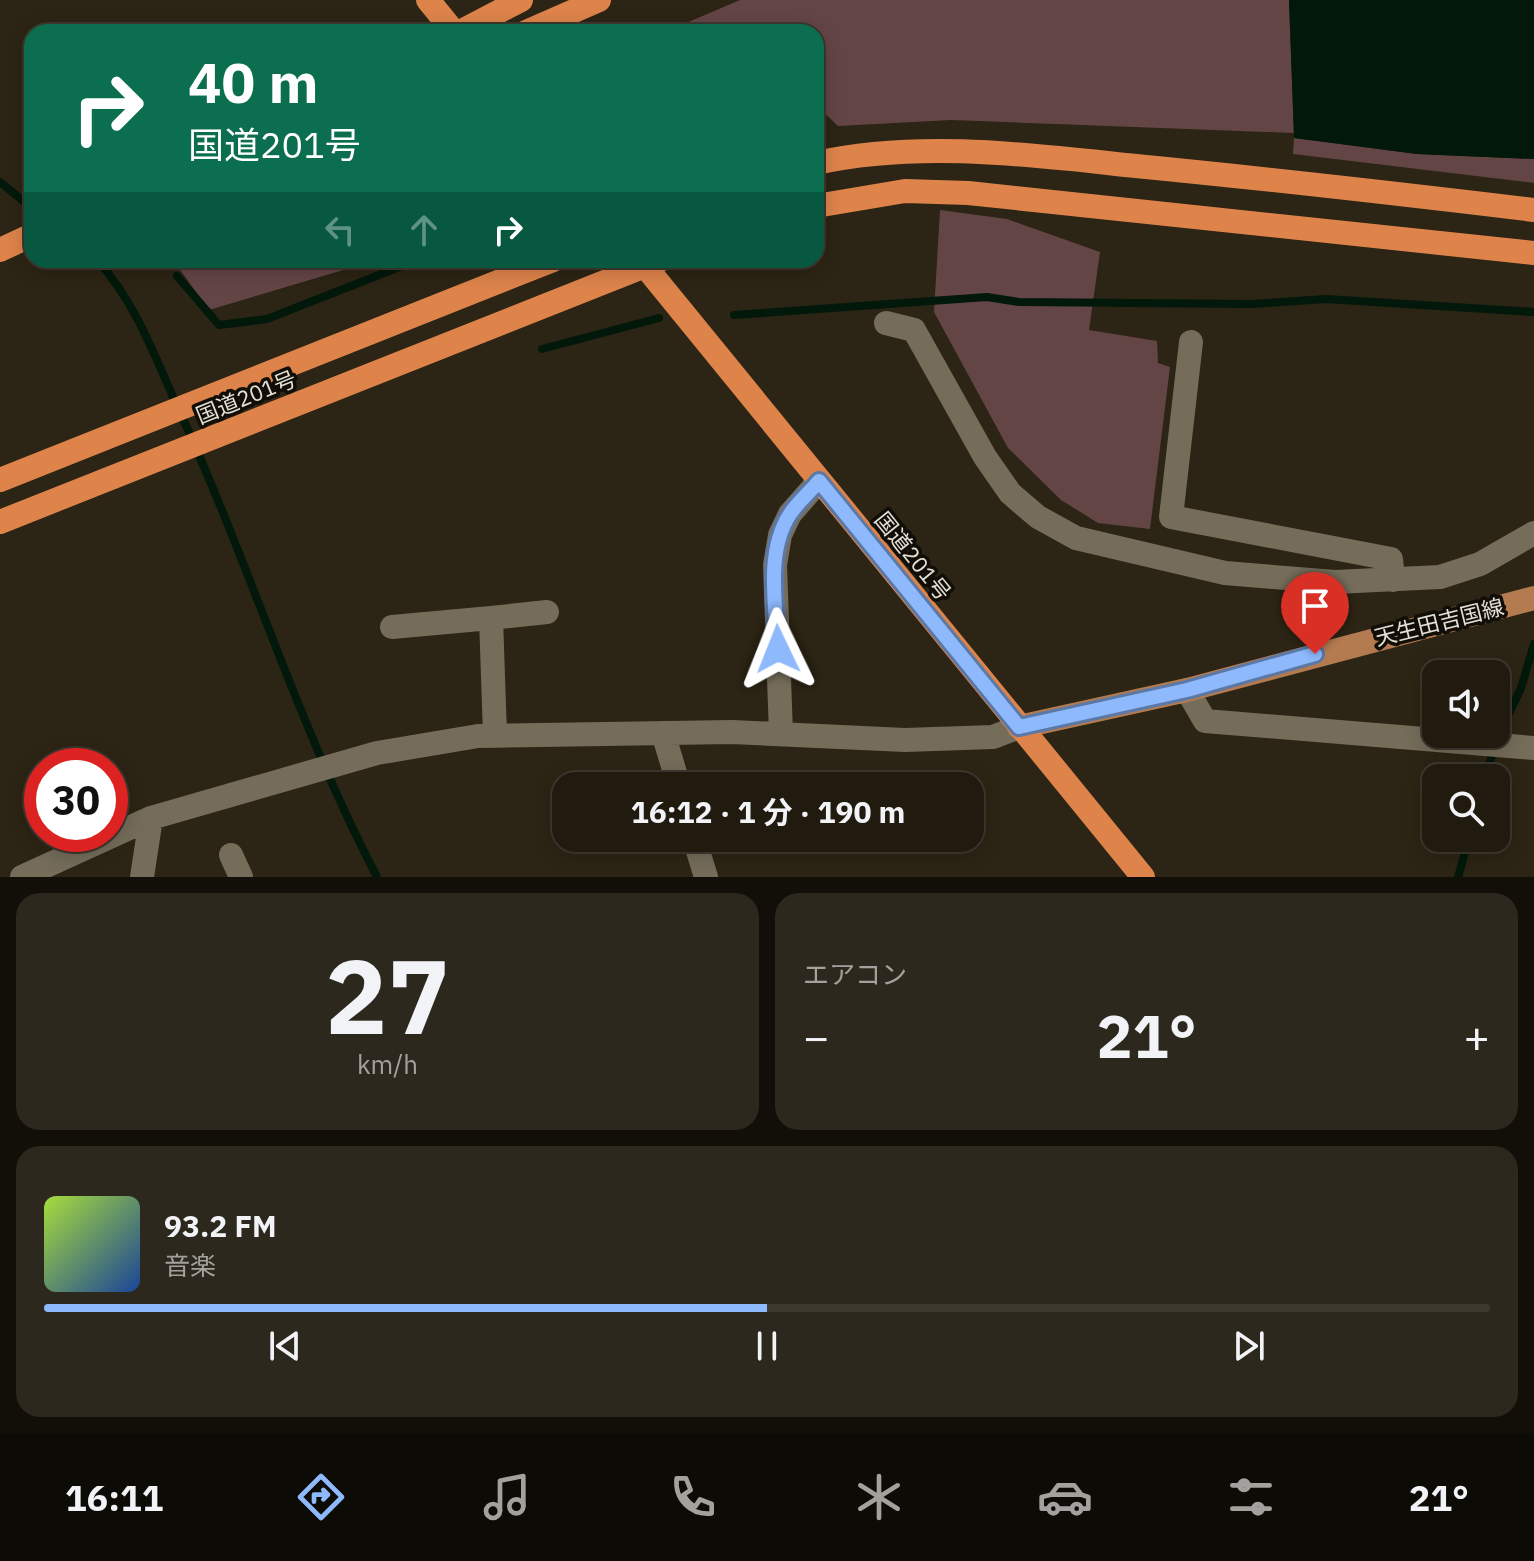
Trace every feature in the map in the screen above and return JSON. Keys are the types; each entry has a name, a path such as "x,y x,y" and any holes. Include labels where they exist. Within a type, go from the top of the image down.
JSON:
{"highway":[{"path":"428,0 450,24"},
{"path":"545,24 599,0"},
{"path":"474,24 515,4"},
{"path":"824,162 904,151 1013,155 1307,182 1534,210"},
{"path":"824,205 905,191 968,193 1534,253"},
{"path":"0,252 24,242"},
{"name":"国道201号","path":"0,480 533,268"},
{"name":"国道201号","path":"0,522 633,268"},
{"name":"国道201号","path":"653,268 819,481 1143,877"}],"main road":[{"name":"天生田吉国線","path":"1019,727 1187,690 1534,598"}],"street":[{"path":"886,323 914,330 985,457 1010,493 1038,517 1076,538 1225,573 1335,582 1440,577 1480,564 1534,533"},
{"path":"1191,342 1171,517 1391,559 1393,580"},
{"path":"781,734 775,565 780,535 790,514 819,481"},
{"path":"392,627 547,612"},
{"path":"491,618 495,735"},
{"path":"1187,690 1205,721 1534,748"},
{"path":"22,877 151,818 377,753 495,735 732,732 905,740 993,737 1019,727"},
{"path":"663,733 675,772"},
{"path":"142,877 151,818"},
{"path":"698,852 706,877"}],"shaded area":[{"path":"740,0 1289,0 1294,133 951,120 838,126 824,113 824,24 684,24"},
{"path":"1289,0 1534,0 1534,159 1417,154 1294,138"},
{"path":"1294,138 1417,154 1534,159 1534,183 1293,154"},
{"path":"940,210 1007,219 1100,252 1089,330 1157,341 1158,363 1170,367 1150,529 1098,523 1061,500 1008,448 934,312"},
{"path":"179,268 350,268 209,310"}],"waterway":[{"path":"0,182 24,202"},
{"path":"104,268 123,294 152,349 204,466 323,762 377,877"},
{"path":"177,276 219,325 267,319 397,268"},
{"path":"734,315 987,297 1019,302 1252,304 1326,299 1534,312"},
{"path":"542,349 659,318"},
{"path":"1489,764 1521,688 1534,644"},
{"path":"1458,877 1465,852"}],"route":[{"path":"778,649 775,565 780,535 790,514 819,481 1019,727 1187,690 1315,654"}]}
